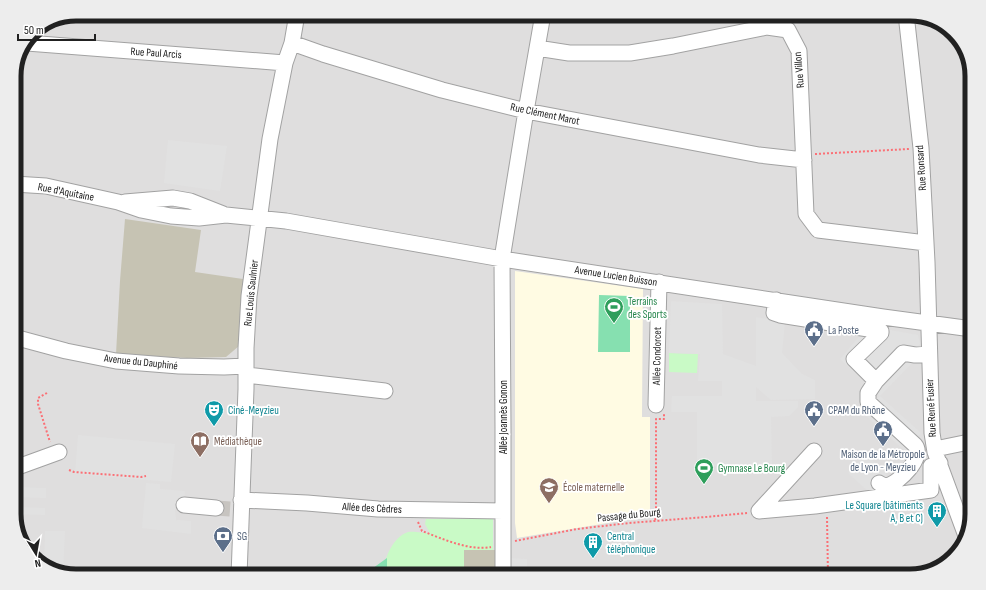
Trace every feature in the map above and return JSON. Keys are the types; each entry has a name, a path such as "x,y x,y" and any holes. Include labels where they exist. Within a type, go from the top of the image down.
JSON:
{"street":[{"name":"Rue Louis Saulnier","path":"238,569 232,507 246,370 249,296 270,139 285,63 292,43 297,21"},
{"name":"Allée Joannès Gonon","path":"503,569 502,259 542,21"},
{"name":"Rue Ronsard","path":"907,21 920,148 927,262 928,323"},
{"path":"537,48 569,53 630,54 767,27 788,30"},
{"name":"Rue Villon","path":"788,30 798,51 806,214 818,230 926,243"},
{"name":"Rue Paul Arcis","path":"31,43 285,63"},
{"name":"Rue Clément Marot","path":"292,43 323,54 442,90 526,111 759,155 804,158"},
{"name":"Rue d'Aquitaine","path":"21,184 46,186 118,202 173,198 190,201 226,215 260,218"},
{"name":"Avenue Lucien Buisson","path":"260,218 286,221 502,259 965,328"},
{"name":"Allée Condorcet","path":"656,405 659,282"},
{"path":"776,300 774,313 780,315 881,331 881,333 854,359 876,382"},
{"name":"Rue René Fusier","path":"928,323 929,354 936,391 932,433 936,452 963,527"},
{"name":"Avenue du Dauphiné","path":"21,339 66,351 116,361 179,366 224,367 385,391"},
{"path":"929,354 916,355 903,353 876,382 868,393 868,402 917,452 936,452 965,443"},
{"path":"759,511 814,451"},
{"path":"879,483 882,486 886,486 894,483 910,468 917,452"},
{"path":"759,511 931,490 931,466 936,452"},
{"path":"21,465 57,453"},
{"name":"Allée des Cèdres","path":"184,505 232,507 307,504 378,510 503,511"}],"path":[{"path":"788,30 795,21"},
{"path":"804,158 920,148"},
{"path":"47,393 38,398 38,404 57,453"},
{"path":"69,470 74,472 141,477 146,476"},
{"path":"826,504 828,569"},
{"name":"Passage du Bourg","path":"415,510 418,523 422,531 458,544 488,548 584,528 629,522 706,517 759,511"}],"shaded area":[{"path":"917,21 938,28 954,42 958,48 965,72 965,521 958,542 944,558 938,562 917,569 69,569 48,562 42,558 30,545 24,532 21,518 21,72 25,55 30,45 37,37 45,30 65,22"},
{"path":"168,140 227,146 220,191 164,183"},
{"path":"125,219 201,230 195,272 243,279 239,346 226,357 187,358 116,354"},
{"path":"515,271 643,289 642,417 650,417 650,516 517,538 515,523"},
{"path":"671,301 722,304 723,354 756,366 756,317 785,322 782,353 802,374 815,380 815,399 771,400 756,387 756,401 798,401 798,407 789,416 771,417 772,465 697,466 697,412 671,412 672,396 722,396 722,381 698,381 700,354 669,353"},
{"path":"868,326 918,335 920,344 913,350 914,361 880,396 840,359"},
{"path":"963,386 965,386 965,406 964,406"},
{"path":"880,396 921,433 905,451 864,414"},
{"path":"78,435 175,444 171,482 75,474"},
{"path":"866,454 887,474 870,493 848,473"},
{"path":"146,483 160,484 160,489 185,491 184,508 175,509 176,520 191,521 191,534 142,528"},
{"path":"21,487 46,488 46,498 21,497"},
{"path":"21,507 45,508 45,515 21,514"},
{"path":"45,531 65,531 63,567 44,559"},
{"path":"464,550 497,550 498,569 464,569"},
{"path":"508,558 527,559 527,569 508,569"}],"green space":[{"name":"Terrains des Sports","path":"599,295 630,296 630,352 598,352"},
{"path":"669,353 698,354 697,373 669,372"},
{"path":"426,519 493,519 493,550 464,550 464,569 383,569 390,550 397,539 408,532 430,533 425,524"},
{"path":"387,558 387,569 372,569"}],"tunnel":[{"path":"216,508 230,509"}],"place":[{"name":"Terrains des Sports","path":"614,324"},
{"name":"La Poste","path":"814,347"},
{"name":"Ciné-Meyzieu","path":"214,427"},
{"name":"CPAM du Rhône","path":"814,427"},
{"name":"Maison de la Métropole de Lyon - Meyzieu","path":"883,447"},
{"name":"Médiathèque","path":"200,458"},
{"name":"Gymnase Le Bourg","path":"704,485"},
{"name":"École maternelle","path":"549,504"},
{"name":"Le Square (bâtiments A, B et C)","path":"937,528"},
{"name":"SG","path":"223,553"},
{"name":"Central téléphonique","path":"593,559"}]}
